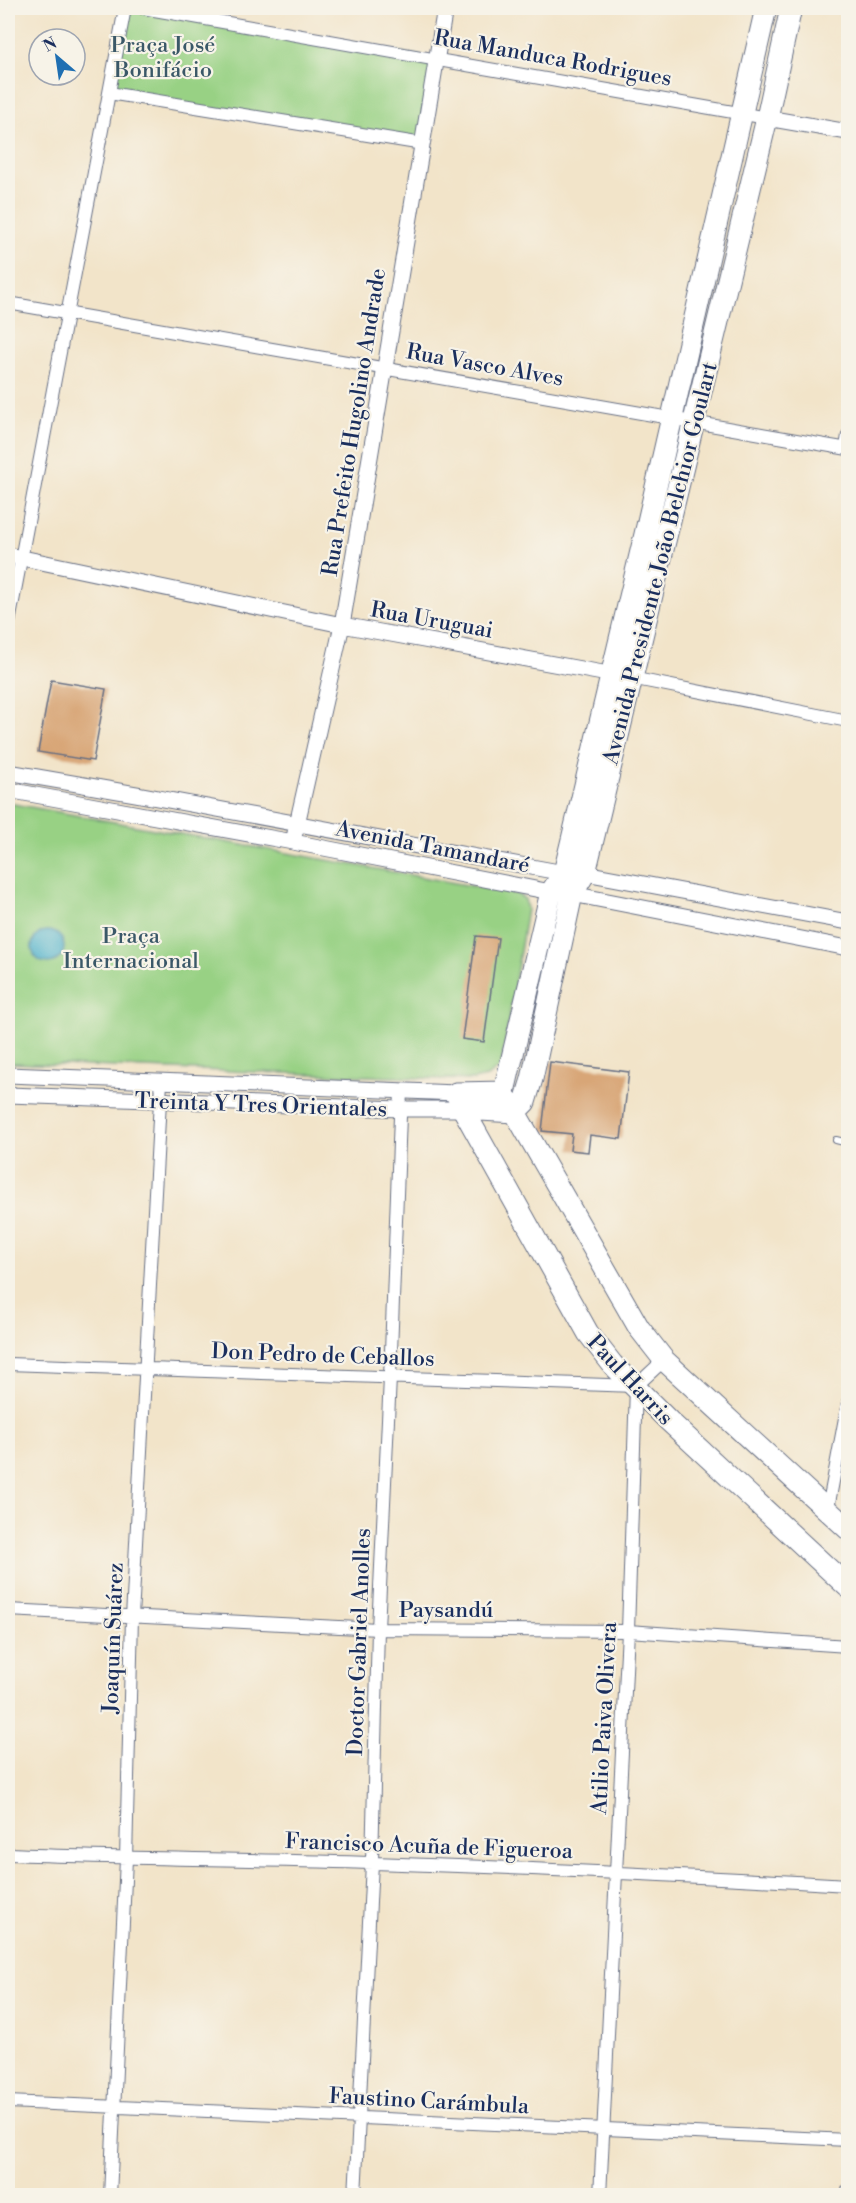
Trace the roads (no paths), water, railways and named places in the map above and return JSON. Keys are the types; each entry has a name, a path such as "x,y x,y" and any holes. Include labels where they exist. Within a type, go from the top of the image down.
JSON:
{"highway":[{"name":"Avenida Presidente João Belchior Goulart","path":"515,1112 525,1102 532,1079 572,894 585,873 671,417 766,8"},
{"name":"Avenida Presidente João Belchior Goulart","path":"504,1092 551,892 564,873 694,421 791,8"},
{"path":"459,1101 504,1092 639,1328 664,1360 849,1529"},
{"name":"Treinta Y Tres Orientales","path":"459,1101 515,1112"},
{"name":"Paul Harris","path":"459,1101 588,1333 613,1365 669,1421 849,1587"}],"street":[{"path":"8,628 14,556 67,314 125,8"},
{"name":"Rua Manduca Rodrigues","path":"143,8 767,118"},
{"name":"Rua Prefeito Hugolino Andrade","path":"293,842 342,625 445,8"},
{"path":"109,93 423,144"},
{"path":"767,118 849,132"},
{"name":"Rua Vasco Alves","path":"8,303 847,449"},
{"path":"847,449 849,435"},
{"name":"Rua Uruguai","path":"14,556 342,625 849,721"},
{"name":"Avenida Tamandaré","path":"8,772 564,873 585,873 849,922"},
{"name":"Avenida Tamandaré","path":"8,790 551,892 572,894 849,948"},
{"name":"Treinta Y Tres Orientales","path":"8,1075 400,1090 459,1101"},
{"name":"Joaquín Suárez","path":"110,2196 126,1859 132,1617 161,1082"},
{"name":"Doctor Gabriel Anolles","path":"355,2196 372,1863 378,1629 400,1090"},
{"name":"Treinta Y Tres Orientales","path":"8,1095 400,1109 459,1101"},
{"path":"636,1386 664,1360"},
{"name":"Don Pedro de Ceballos","path":"8,1364 636,1386"},
{"name":"Atilio Paiva Olivera","path":"600,2196 628,1631 636,1386"},
{"path":"828,1508 849,1402"},
{"name":"Paysandú","path":"8,1610 378,1629 628,1631 849,1646"},
{"name":"Francisco Acuña de Figueroa","path":"8,1854 617,1872 849,1885"},
{"name":"Faustino Carámbula","path":"8,2102 849,2140"},
{"path":"848,2196 849,2190"}],"lane":[{"path":"836,1140 849,1143"}],"water":[{"path":"48,931 59,936 64,947 59,958 48,963 37,958 32,947 37,936"}],"park label":[{"name":"Praça José Bonifácio","path":"163,56"},
{"name":"Praça Internacional","path":"131,948"}]}
